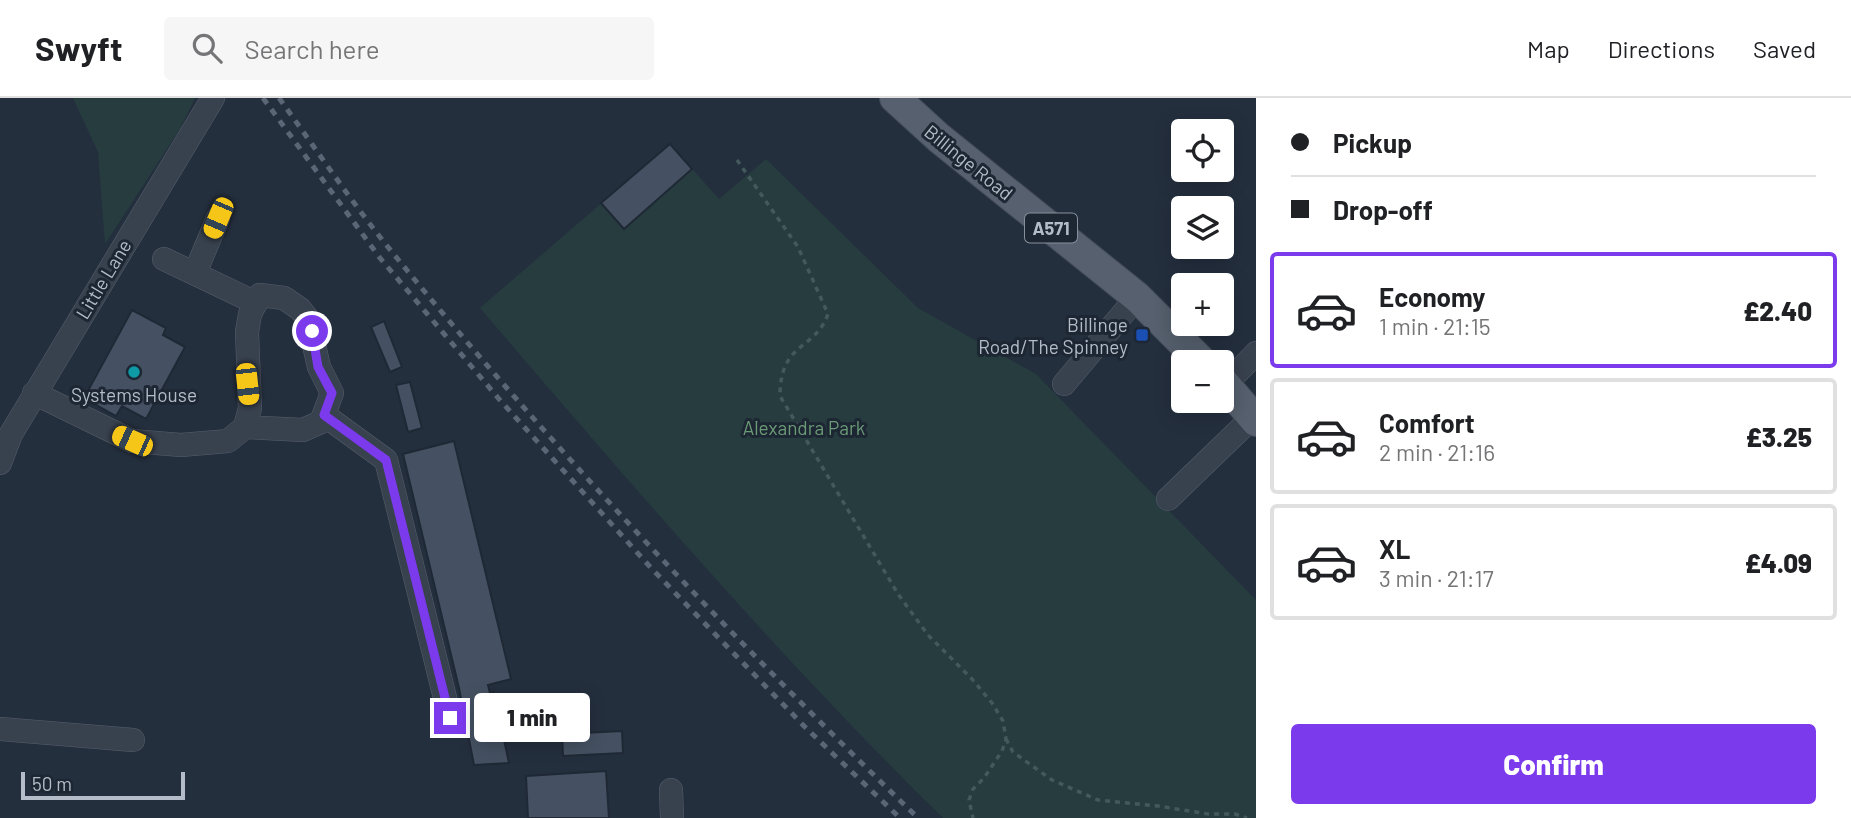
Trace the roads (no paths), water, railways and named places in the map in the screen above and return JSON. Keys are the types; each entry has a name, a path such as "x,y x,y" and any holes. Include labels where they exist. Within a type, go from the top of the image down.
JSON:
{"main road":[{"name":"Billinge Road","path":"895,98 939,138 1137,297 1190,350"},
{"path":"1234,396 1254,419"}],"street":[{"name":"Little Lane","path":"0,463 10,434 213,98"},
{"path":"195,273 218,218"},
{"path":"164,259 256,303"},
{"path":"34,393 132,441 208,444 228,442 245,427 250,408 247,332 250,314 260,295 284,298 300,309 308,319 318,367 332,393 321,422 303,430 245,427"},
{"path":"1064,384 1137,297"},
{"path":"1234,373 1256,353"},
{"path":"324,415 386,460 450,718"},
{"path":"1168,499 1254,419"},
{"path":"0,729 134,740"},
{"path":"671,790 672,818"}],"railway":[{"path":"263,98 380,258 499,399 652,569 805,727 900,818"},
{"path":"279,98 377,233 517,400 713,613 918,818"}],"place":[{"name":"Billinge Road/The Spinney","path":"1142,335"},
{"name":"Systems House","path":"134,372"}],"park label":[{"name":"Alexandra Park","path":"804,427"}]}
